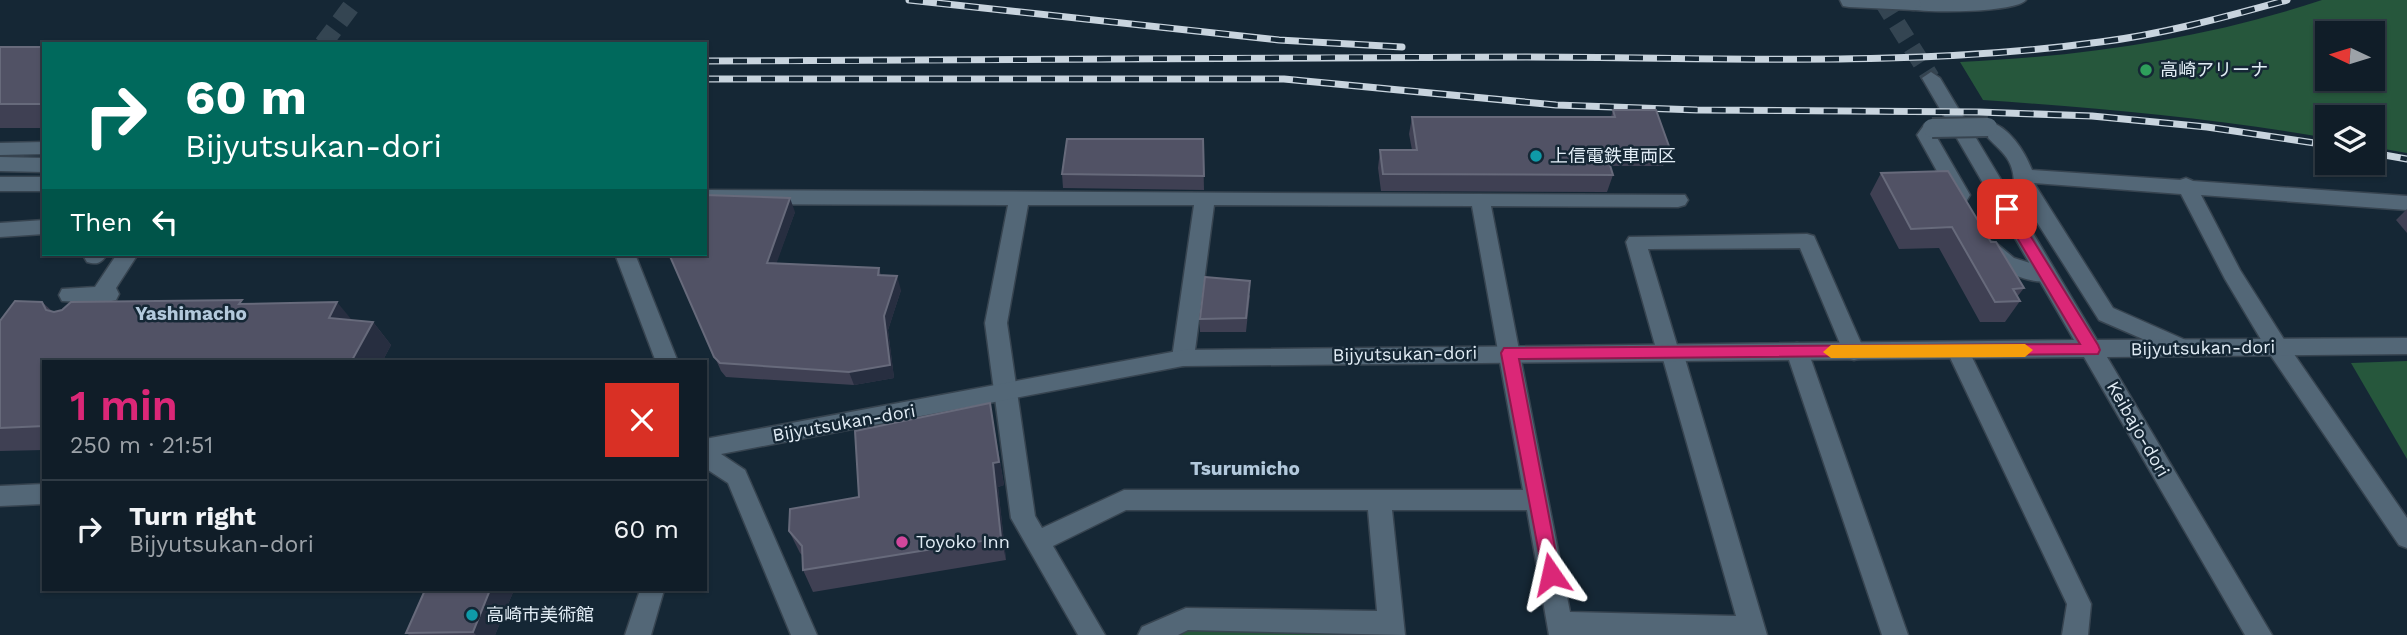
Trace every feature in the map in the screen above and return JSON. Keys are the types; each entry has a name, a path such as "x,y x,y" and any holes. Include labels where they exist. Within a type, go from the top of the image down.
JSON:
{"street":[{"path":"1848,0 1979,5 2018,0"},
{"name":"Keibajo-dori","path":"1931,78 2259,635"},
{"path":"1966,207 1926,135 1932,128 1988,127 2004,136 2026,176 2024,186 2106,314 2182,348"},
{"path":"0,141 42,141"},
{"path":"0,149 42,148"},
{"path":"0,164 42,165"},
{"path":"2026,176 2186,185 2407,203"},
{"path":"0,184 42,184"},
{"path":"2186,185 2232,274 2277,347 2407,538"},
{"path":"707,197 1678,200"},
{"path":"1019,199 996,323 1023,518 1092,635"},
{"path":"1480,199 1561,629 1752,631 1636,242 1807,241 1854,352"},
{"path":"1184,358 1205,200"},
{"path":"0,230 42,227"},
{"path":"1980,231 1993,255 2010,265 2045,275"},
{"path":"80,326 110,294 131,256"},
{"path":"626,256 666,360"},
{"path":"69,295 110,294"},
{"name":"Bijyutsukan-dori","path":"707,449 1184,358 2407,346"},
{"path":"1797,351 1895,635"},
{"path":"1958,351 2079,604 2075,635"},
{"path":"707,457 737,477 804,635"},
{"path":"0,496 42,494"},
{"path":"1039,541 1124,500 1537,500"},
{"path":"1151,635 1186,619 1391,629 1379,500"},
{"path":"638,635 652,591"}],"green space":[{"name":"高崎アリーナ","path":"2322,0 2407,0 2407,153 2385,149 2385,105 2315,105 2315,136 2156,114 1983,100 1960,62 2098,50 2233,25"},
{"path":"2407,361 2407,459 2351,363"},
{"path":"1195,627 1366,631 1372,635 1180,635"}],"building":[{"path":"0,47 42,47 42,104 0,104"},
{"name":"上信電鉄車両区","path":"1613,110 1656,110 1670,149 1605,149 1613,175 1383,174 1380,150 1417,150 1412,117 1615,117"},
{"path":"1067,139 1203,139 1204,176 1062,174"},
{"path":"1948,171 1991,242 1996,242 2024,288 2013,289 2020,301 1995,302 1952,227 1911,229 1881,173"},
{"path":"707,195 790,198 767,263 879,268 878,275 897,276 884,316 890,365 849,372 720,363 714,357 670,256 707,256"},
{"path":"1205,277 1250,281 1246,318 1200,319"},
{"path":"15,301 42,302 46,310 54,312 62,310 71,302 337,302 329,318 373,322 352,360 42,360 42,426 0,428 0,321"},
{"path":"990,403 999,462 993,463 1001,538 803,570 802,546 789,531 790,509 859,497 855,431"},
{"path":"425,591 490,591 473,632 406,633"}],"tunnel":[{"path":"324,42 356,0"},
{"path":"1882,0 1931,78"}],"railway":[{"path":"909,0 1279,40 1402,47"},
{"path":"707,61 1424,57 1886,58 2029,50 2124,39 2287,0"},
{"path":"707,79 1284,79 1556,105 1697,110 1979,112 2092,116 2207,127 2315,143"},
{"path":"2385,155 2407,159"}],"slow traffic":[{"path":"1831,352 2025,350"}],"place":[{"name":"高崎アリーナ","path":"2146,70"},
{"name":"上信電鉄車両区","path":"1536,156"},
{"name":"Toyoko Inn","path":"902,542"},
{"name":"高崎市美術館","path":"472,615"}],"district":[{"name":"Yashimacho","path":"191,313"},
{"name":"Tsurumicho","path":"1245,468"}],"route":[{"path":"1551,574 1510,353 2092,350 2007,209"}]}
